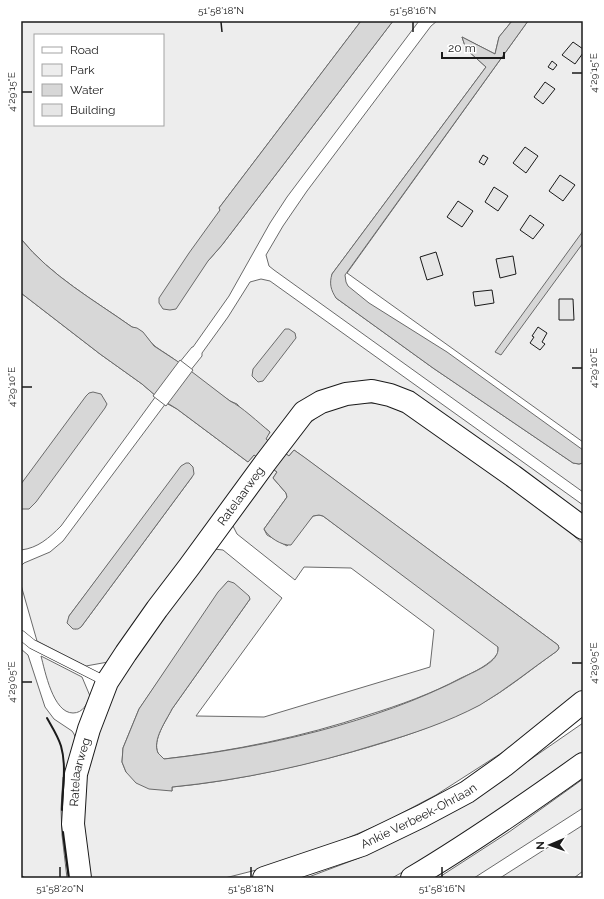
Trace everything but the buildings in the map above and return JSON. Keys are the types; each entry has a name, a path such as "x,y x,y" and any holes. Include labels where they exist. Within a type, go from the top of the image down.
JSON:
{"street":[{"name":"Ratelaarweg","path":"80,878 73,824 76,774 89,729 107,682 157,608 304,412 321,402 346,394 372,391 390,395 408,402 514,476 583,528"},
{"name":"Ankie Verbeek-Ohrlaan","path":"264,878 362,845 467,792 505,765 583,702"},
{"name":"Ankie Verbeek-Ohrlaan","path":"556,724 583,710"},
{"path":"412,878 483,834 583,764"}],"lane":[{"path":"21,635 32,644 107,682"}],"green space":[{"path":"21,21 361,21 219,208 208,261 222,245 393,21 419,21 287,197 270,223 229,296 193,347 179,363 156,347 140,330 132,327 59,276 21,239"},
{"path":"437,21 512,21 499,37 495,54 462,37 466,49 486,67 332,274 336,298 433,368 573,463 583,463 583,492 269,266 266,255 283,226 307,191 431,26"},
{"path":"528,21 583,21 583,442 347,273"},
{"path":"261,279 270,281 583,505 583,516 371,384 270,442 265,439 270,432 242,410 237,404 210,387 190,371 202,356 202,353 228,317 250,282"},
{"path":"21,293 156,396 61,526 52,535 38,545 21,550"},
{"path":"359,402 384,404 407,414 561,524 583,544 583,690 528,736 436,795 383,823 319,850 272,866 225,878 90,878 84,826 86,778 91,747 121,675 214,549 223,550 282,598 196,716 264,717 430,667 434,630 351,568 304,567 295,580 237,534 232,524 273,469 277,472 273,478 286,493 287,497 264,529 267,535 287,546 313,516 323,516 495,643 498,647 498,653 491,661 481,668 450,684 415,699 343,723 268,742 216,752 164,759 158,753 157,748 158,737 163,725 172,709 250,599 227,582 139,709 123,748 122,762 126,772 172,791 172,787 271,772 367,748 442,722 477,706 508,687 559,648 558,645 294,450 289,456 284,453 305,428 317,417 335,408"},
{"path":"166,403 177,409 248,462 254,455 258,458 108,662 86,666 37,641 21,585 21,566 24,563 50,552 63,541","holes":["184,464 192,477 81,627 75,629 69,616"]},
{"path":"21,649 28,655 45,707 54,719 72,731 75,737 67,777 63,777 61,809 62,835 67,878 21,878"},
{"path":"41,656 82,677 90,696 82,710 73,713 66,711 60,706 51,690"},
{"path":"583,723 583,752 512,802 417,864 392,878 306,878 359,858 391,843 518,768"},
{"path":"583,779 583,808 474,878 438,878 509,832"},
{"path":"583,825 583,871 574,878 500,878"}],"water":[{"path":"361,21 393,21 222,245 208,261 176,309 163,309 159,303 159,298 220,210 219,208"},
{"path":"512,21 528,21 345,275 346,282 348,286 369,303 447,352 583,450 583,463 579,464 573,463 433,368 336,298 331,287 332,274 486,67 466,49 462,37 495,54 499,37"},
{"path":"583,231 583,243 501,355 495,352"},
{"path":"21,239 59,276 132,327 143,332 154,346 183,365 250,415 270,432 266,439 289,456 294,450 304,457 558,645 559,648 557,651 480,705 417,732 327,759 250,776 172,787 172,791 149,789 136,783 126,772 122,762 123,748 139,709 218,592 228,581 234,583 249,596 250,599 172,709 163,725 158,737 157,748 158,753 164,759 241,748 279,740 318,731 394,708 430,693 486,665 495,657 498,652 498,647 323,516 313,516 291,545 284,544 272,538 264,529 287,497 286,493 273,478 277,472 254,455 248,462 177,409 156,396 21,293"},
{"path":"285,329 289,329 295,333 296,338 263,381 258,382 252,376 253,369"},
{"path":"93,392 101,394 107,404 105,408 36,502 29,509 21,509 21,484 86,396"},
{"path":"189,463 193,467 194,474 192,477 81,627 78,629 73,629 67,623 69,616 181,466"}],"pier":[{"path":"180,360 193,370 166,406 153,396"}],"wall":[{"path":"47,718 58,739 63,754 64,770 62,810"},
{"path":"63,832 69,878"}]}
